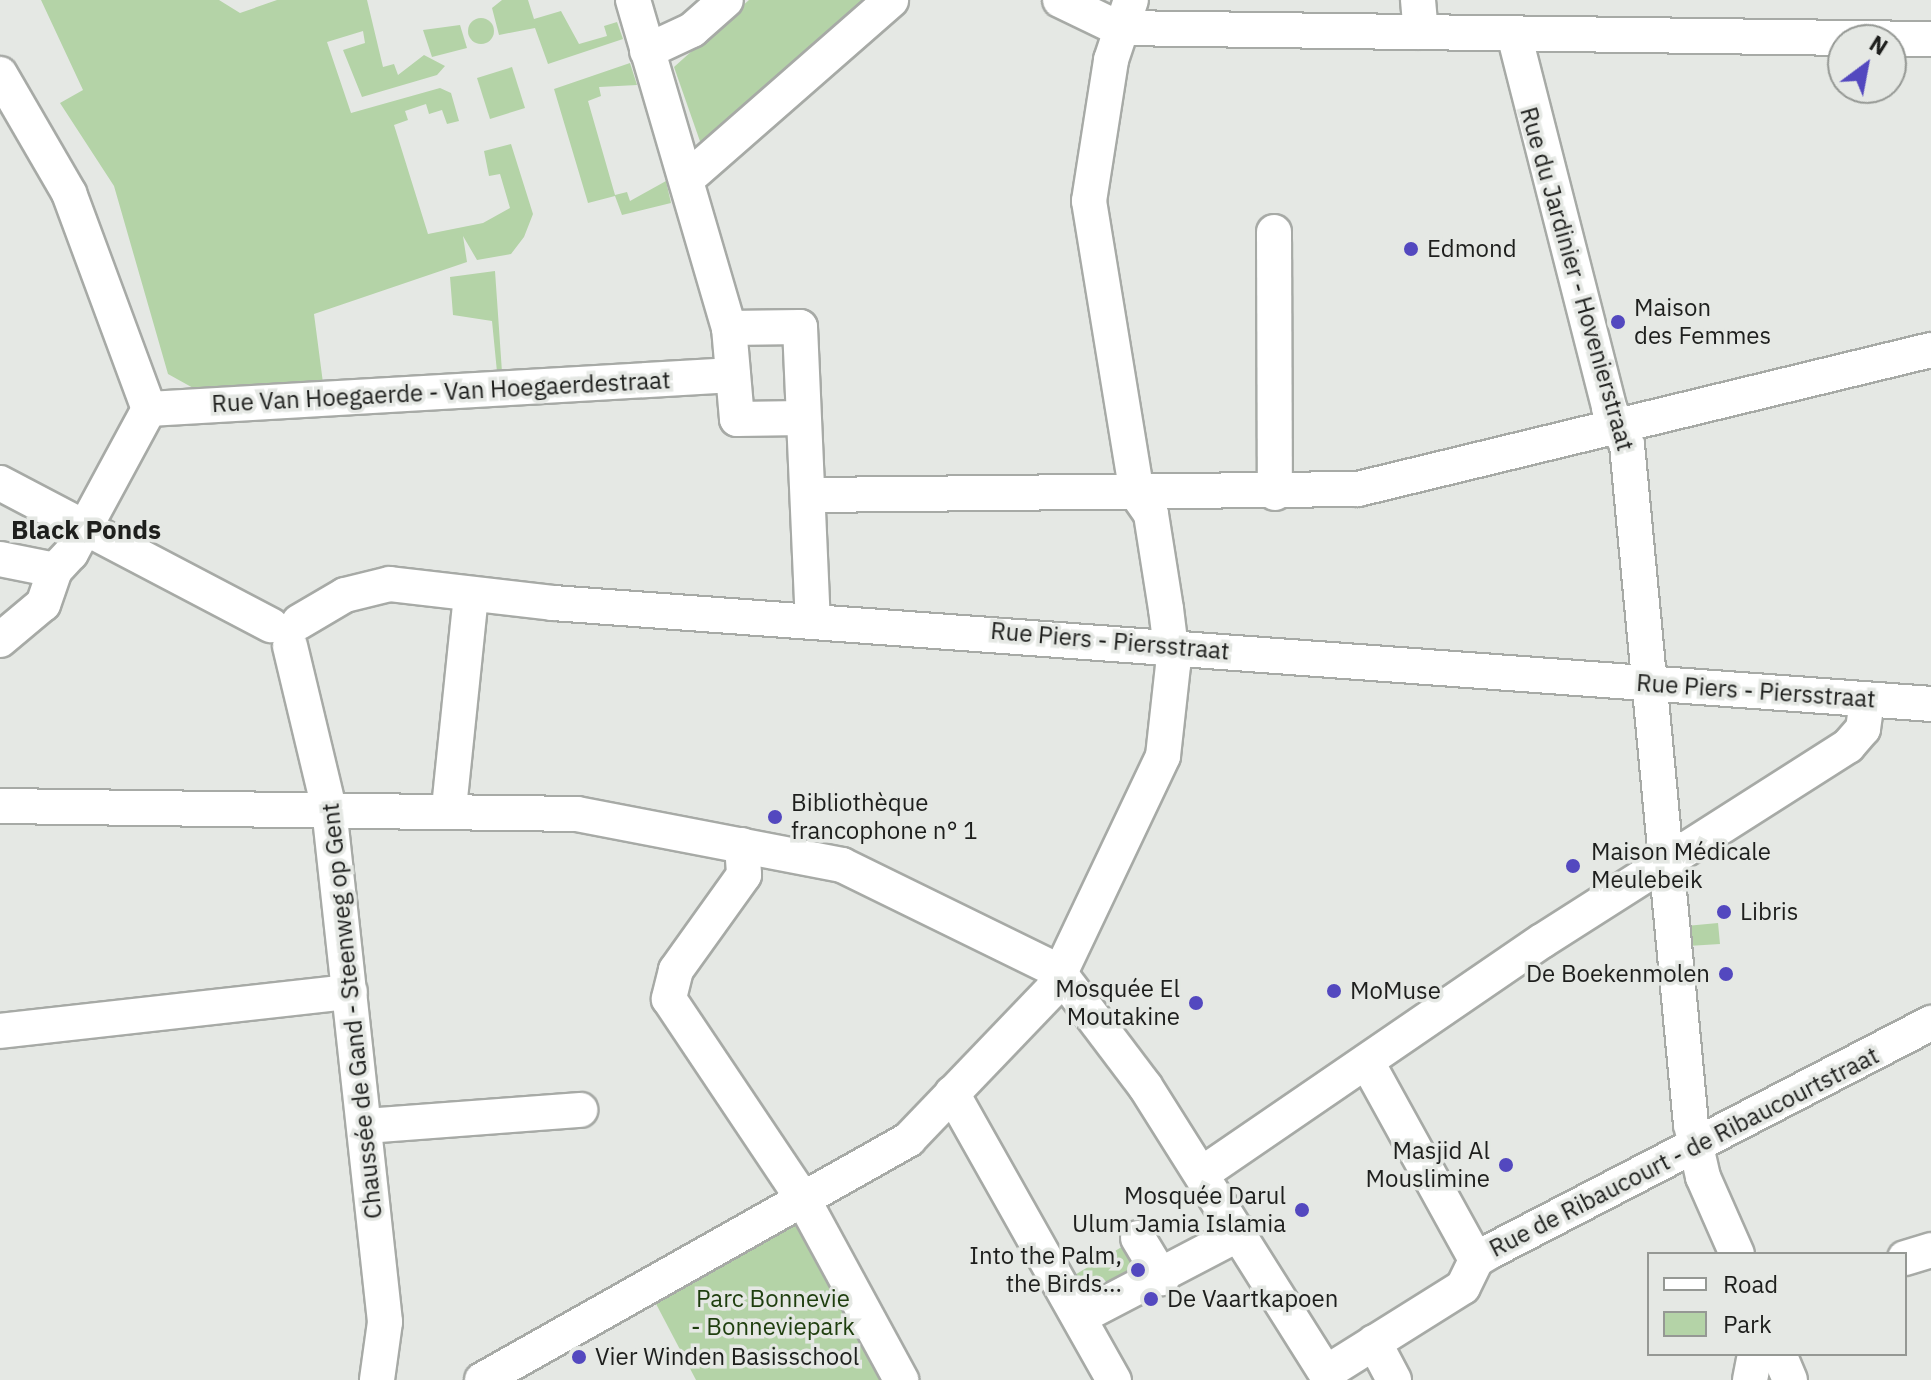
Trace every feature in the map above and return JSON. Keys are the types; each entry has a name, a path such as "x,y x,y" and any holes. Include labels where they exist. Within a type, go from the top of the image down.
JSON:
{"street":[{"path":"633,0 688,178 729,328 737,419 802,418"},
{"path":"647,51 692,30 726,0"},
{"path":"688,178 891,0"},
{"path":"1060,0 1125,14 1420,16 1514,34 1931,39"},
{"path":"482,1380 909,1139 1052,990 1058,971 1163,756 1170,646 1151,514 1137,494 1089,201 1125,14"},
{"name":"Rue du Jardinier - Hovenierstraat","path":"1514,34 1618,427 1627,445 1664,866 1696,1146 1736,1252"},
{"path":"0,74 69,193 149,409 85,528 55,570 43,604 0,640"},
{"path":"1274,232 1275,493"},
{"path":"729,328 800,327 802,418 812,495 813,619"},
{"path":"812,495 1275,493 1358,489 1931,350"},
{"name":"Rue Van Hoegaerde - Van Hoegaerdestraat","path":"149,409 733,375"},
{"path":"0,483 287,631"},
{"path":"0,559 55,570"},
{"name":"Rue Piers - Piersstraat","path":"287,631 367,586 1931,704"},
{"path":"449,808 471,594"},
{"name":"Chaussée de Gand - Steenweg op Gent","path":"287,631 311,712 329,808 385,1322 377,1380"},
{"path":"1203,1173 1368,1064 1542,941 1848,746 1863,729 1867,699"},
{"path":"0,806 449,808 577,814 842,865 1058,971 1203,1173 1330,1375"},
{"path":"742,845 744,875 676,970 669,999 804,1201 901,1380"},
{"path":"0,1031 350,992"},
{"name":"Rue de Ribaucourt - de Ribaucourtstraat","path":"1330,1375 1376,1367 1463,1287 1476,1260 1931,1023"},
{"path":"1368,1064 1476,1260"},
{"path":"952,1093 1114,1380"},
{"path":"366,1126 580,1110"},
{"path":"1080,1317 1162,1278 1241,1233"},
{"path":"1138,1238 1162,1278"},
{"path":"1907,1257 1931,1250"},
{"path":"1750,1380 1755,1356"},
{"path":"1780,1356 1790,1380"}],"green space":[{"path":"41,0 219,0 240,13 277,0 367,0 383,67 394,64 398,75 424,55 445,66 437,75 362,97 343,50 365,43 363,31 327,42 351,113 440,88 451,93 459,121 447,124 442,110 429,114 426,104 405,111 408,120 394,125 428,234 483,223 510,208 500,174 489,176 484,151 511,144 533,214 524,237 511,254 477,260 463,236 467,262 314,314 323,383 204,394 168,374 114,186 60,103 83,90"},
{"path":"502,0 528,0 534,19 561,11 579,44 607,36 604,26 617,22 623,39 548,64 535,28 499,35 492,8"},
{"path":"749,0 866,0 702,147 674,67"},
{"path":"481,18 490,22 494,31 490,40 481,44 472,40 468,31 472,22"},
{"path":"460,25 467,48 432,57 423,30"},
{"path":"630,63 637,85 599,87 601,96 588,101 615,195 627,192 630,201 666,181 671,203 622,215 615,196 588,203 554,89"},
{"path":"512,67 525,108 490,119 477,78"},
{"path":"495,271 502,372 497,372 492,321 453,315 450,277"},
{"path":"1718,923 1720,944 1688,946 1686,926"},
{"name":"Parc Bonnevie - Bonneviepark","path":"800,1222 885,1380 696,1380 654,1300"},
{"path":"1125,1245 1145,1266 1089,1304 1073,1276"}],"place":[{"name":"Edmond","path":"1411,249"},
{"name":"Maison des Femmes","path":"1618,322"},
{"name":"Bibliothèque francophone n° 1","path":"775,817"},
{"name":"Maison Médicale Meulebeik","path":"1573,866"},
{"name":"Libris","path":"1724,912"},
{"name":"De Boekenmolen","path":"1726,974"},
{"name":"MoMuse","path":"1334,991"},
{"name":"Mosquée El Moutakine","path":"1196,1003"},
{"name":"Masjid Al Mouslimine","path":"1506,1165"},
{"name":"Mosquée Darul Ulum Jamia Islamia","path":"1302,1210"},
{"name":"Into the Palm, the Birds...","path":"1138,1270"},
{"name":"De Vaartkapoen","path":"1151,1299"},
{"name":"Vier Winden Basisschool","path":"579,1357"}],"district":[{"name":"Black Ponds","path":"86,530"}]}
